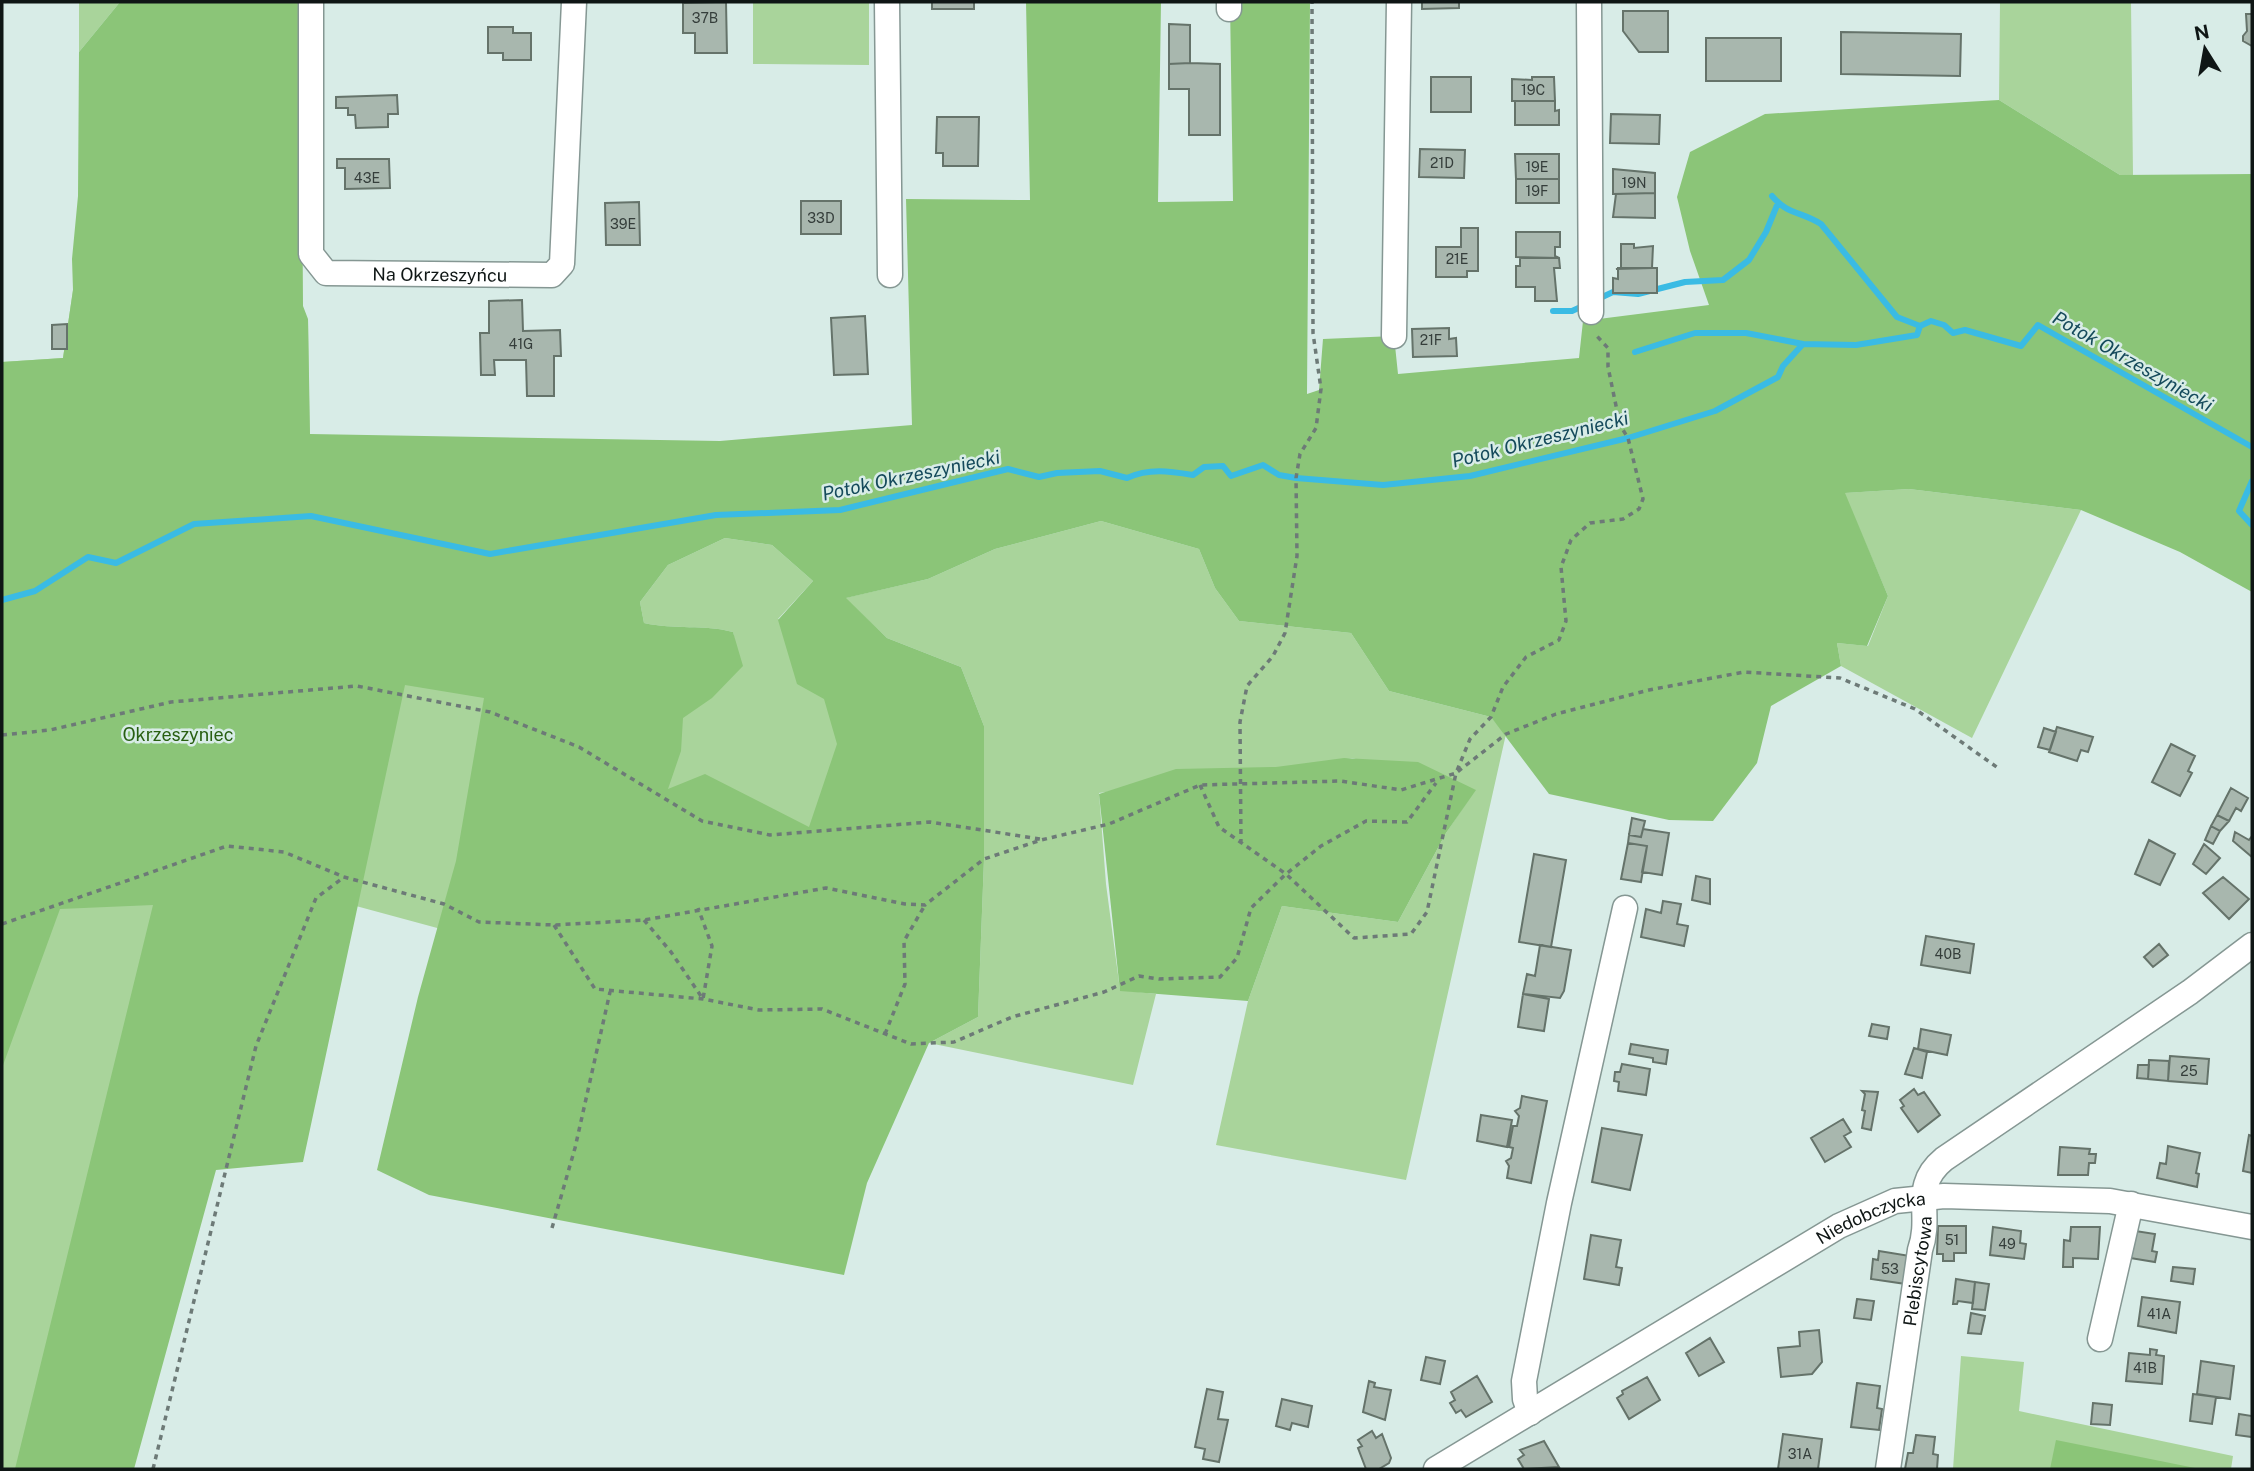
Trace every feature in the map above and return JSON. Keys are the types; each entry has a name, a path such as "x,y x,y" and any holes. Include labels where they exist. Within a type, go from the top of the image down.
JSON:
{"street":[{"name":"Na Okrzeszyńcu","path":"312,2 312,254 326,273 552,275 562,264 575,2"},
{"path":"887,2 890,275"},
{"path":"1394,336 1398,2"},
{"path":"1589,2 1591,321"},
{"path":"1530,1413 1525,1399 1524,1381 1559,1203 1625,908"},
{"name":"Niedobczycka","path":"1436,1469 1854,1218 1880,1206 1923,1197 1927,1177 1944,1159 2190,992 2252,944"},
{"name":"Plebiscytowa","path":"1888,1469 1920,1250 1925,1236 1923,1197 2051,1198 2131,1204 2252,1227"},
{"path":"2100,1339 2131,1204"}],"path":[{"path":"1241,844 1240,722 1247,685 1273,656 1285,633 1297,556 1296,478 1300,454 1316,428 1321,389 1312,333 1312,2"},
{"path":"1200,785 1219,827 1286,874 1354,937 1410,934 1427,912 1456,773 1470,739 1491,717 1503,687 1526,657 1559,640 1566,621 1561,567 1571,540 1590,523 1623,519 1639,509 1643,499 1628,438 1620,425 1608,367 1608,348 1591,321"},
{"path":"885,1034 905,984 904,941 925,905 984,859 1041,839 1109,824 1200,785 1341,781 1401,790 1456,773 1506,734 1556,714 1649,690 1744,673 1840,678 1915,709 1998,768"},
{"path":"2,735 50,730 171,702 357,686 490,712 554,737 579,747 702,821 770,835 930,822 1041,839"},
{"path":"554,925 595,989 703,999 759,1010 822,1009 911,1045 954,1042 1013,1017 1104,992 1139,976 1159,979 1220,977 1237,958 1251,908 1286,874 1321,846 1366,821 1407,822 1437,781"},
{"path":"2,924 227,846 284,852 344,877 443,904 479,922 554,925 644,920 698,908 826,888 905,904 925,905"},
{"path":"153,1469 256,1046 316,898 344,877"},
{"path":"698,908 712,946 703,999"},
{"path":"644,920 671,951 703,999"},
{"path":"552,1228 575,1148 610,992"}],"green space":[{"path":"79,2 120,2 79,52"},
{"path":"120,2 301,2 303,306 308,319 310,434 720,441 912,425 906,199 1030,200 1026,2 1161,2 1158,202 1233,201 1230,2 1310,2 1307,394 1319,390 1323,339 1394,336 1398,374 1579,358 1583,321 1709,305 1690,251 1677,197 1690,152 1765,114 1999,100 2120,175 2252,174 2252,592 2180,552 2081,510 1909,489 1845,493 1888,596 1867,646 1837,643 1841,666 1771,706 1757,763 1713,821 1669,820 1549,794 1491,717 1389,691 1351,633 1239,621 1215,588 1199,549 1101,521 995,549 928,579 846,598 887,638 961,667 984,726 984,859 978,1017 929,1043 867,1183 844,1275 429,1195 377,1170 418,997 456,861 484,698 405,685 303,1162 216,1170 134,1469 15,1469 153,905 60,909 2,1068 2,362 63,358 73,290 72,259 78,196 79,52","holes":["725,538 772,545 813,581 778,620 797,684 824,699 837,744 809,827 705,774 668,789 681,751 683,718 712,698 743,666 733,632 644,623 640,602 668,565"]},
{"path":"753,2 869,2 869,65 753,64"},
{"path":"2000,2 2131,2 2133,175 2120,175 1999,100"},
{"name":"Okrzeszyniec","path":"73,290 73,312 308,319 312,621 735,642 733,632 644,623 640,602 668,565 725,538 772,545 813,581 778,619 887,655 872,853 500,945 356,906 33,1469 2,1469 2,362 63,358"},
{"path":"1909,489 2081,510 1972,738 1841,666 1837,643 1868,646 1888,596 1844,493"},
{"path":"1101,521 1199,549 1215,588 1239,621 1351,633 1389,691 1491,717 1506,734 1406,1180 1216,1145 1248,1001 1282,906 1398,922 1446,833 1475,790 1352,758 1099,793 1106,884 1120,990 1156,994 1133,1085 929,1043 978,1017 984,859 984,726 961,667 887,638 845,598 928,579 995,549"},
{"path":"1344,758 1418,762 1476,790 1446,833 1398,922 1282,906 1248,1001 1120,991 1099,794 1176,769 1276,767"},
{"path":"1961,1356 2024,1362 2019,1411 2233,1456 2231,1469 1953,1469"},
{"path":"2056,1440 2195,1468 2050,1469"}],"building":[{"path":"726,2 727,53 695,53 695,33 683,33 683,3"},
{"path":"932,2 974,2 974,9 932,9"},
{"path":"1422,2 1459,2 1459,8 1422,9"},
{"path":"1623,11 1668,11 1668,52 1639,52 1623,31"},
{"path":"2246,14 2252,14 2252,46 2243,41 2247,31"},
{"path":"1169,24 1190,25 1190,63 1169,64"},
{"path":"488,27 513,27 513,33 531,33 531,60 503,60 503,53 488,53"},
{"path":"1841,32 1961,34 1960,76 1841,74"},
{"path":"1706,38 1781,38 1781,81 1706,81"},
{"path":"1169,64 1220,64 1220,135 1189,135 1189,89 1169,89"},
{"path":"1431,77 1471,77 1471,112 1431,112"},
{"path":"1532,77 1554,77 1555,101 1512,101 1512,79 1532,80"},
{"path":"397,95 398,114 388,114 388,127 356,128 355,115 348,115 348,108 336,108 336,97"},
{"path":"1515,101 1555,101 1555,111 1559,110 1559,125 1515,125"},
{"path":"1611,114 1660,115 1659,144 1610,143"},
{"path":"937,117 979,117 978,166 943,166 943,153 936,153"},
{"path":"1420,149 1465,150 1464,178 1419,177"},
{"path":"1515,154 1559,154 1559,179 1516,179"},
{"path":"337,159 389,159 390,188 345,189 345,168 337,168"},
{"path":"1613,169 1655,173 1655,193 1613,194"},
{"path":"1516,179 1559,179 1559,203 1516,203"},
{"path":"1655,193 1655,218 1613,217 1616,194"},
{"path":"801,201 841,201 841,234 801,234"},
{"path":"639,202 640,245 606,245 605,203"},
{"path":"1461,228 1478,228 1478,271 1467,271 1467,277 1436,277 1436,247 1461,247"},
{"path":"1516,232 1560,232 1560,247 1555,247 1555,256 1559,258 1516,257"},
{"path":"1621,244 1634,244 1634,248 1653,246 1652,268 1616,269 1621,268"},
{"path":"1520,258 1559,258 1560,268 1554,268 1557,301 1535,301 1535,287 1516,287 1516,266 1520,266"},
{"path":"1618,268 1657,268 1657,293 1613,293 1613,278 1618,279"},
{"path":"522,300 523,331 560,330 561,356 554,356 554,396 527,396 526,360 494,360 495,375 481,375 480,333 489,333 489,301"},
{"path":"865,316 868,374 834,375 831,318"},
{"path":"67,324 67,349 52,349 52,325"},
{"path":"1449,328 1449,339 1456,338 1457,356 1413,357 1412,329"},
{"path":"2057,727 2093,737 2088,752 2081,750 2077,761 2049,752"},
{"path":"2044,728 2056,732 2050,750 2038,747"},
{"path":"2171,744 2195,756 2188,771 2192,773 2180,796 2152,782"},
{"path":"2231,788 2248,798 2241,811 2236,808 2229,821 2217,815"},
{"path":"2217,815 2229,821 2220,831 2211,826"},
{"path":"1632,818 1645,821 1641,837 1629,835"},
{"path":"2211,826 2220,831 2213,844 2205,840"},
{"path":"1643,829 1669,833 1662,875 1642,872 1647,846 1628,843 1629,835 1641,837"},
{"path":"2235,832 2249,840 2252,836 2252,857 2233,841"},
{"path":"2149,840 2175,854 2160,885 2135,874"},
{"path":"1628,843 1647,846 1641,882 1621,879"},
{"path":"2204,844 2220,858 2206,874 2193,864"},
{"path":"1534,854 1566,860 1551,947 1519,942"},
{"path":"1696,876 1710,879 1710,904 1692,900"},
{"path":"2223,877 2249,899 2229,919 2203,893"},
{"path":"1663,901 1681,904 1677,924 1688,926 1684,946 1641,937 1646,909 1661,913"},
{"path":"1926,936 1974,944 1970,973 1921,965"},
{"path":"2159,944 2168,955 2153,967 2144,957"},
{"path":"1540,945 1571,950 1564,991 1560,998 1523,994 1527,974 1535,976"},
{"path":"1523,994 1549,999 1544,1031 1518,1027"},
{"path":"1872,1024 1889,1027 1887,1039 1869,1036"},
{"path":"1921,1029 1951,1035 1947,1055 1918,1049"},
{"path":"1631,1044 1668,1050 1666,1064 1653,1062 1653,1058 1629,1054"},
{"path":"1914,1048 1927,1052 1922,1078 1905,1074"},
{"path":"2170,1056 2209,1059 2207,1084 2168,1081"},
{"path":"2149,1060 2169,1061 2168,1081 2148,1079"},
{"path":"1622,1064 1650,1069 1646,1095 1618,1091 1619,1082 1614,1081 1615,1072 1620,1072"},
{"path":"2138,1065 2149,1065 2148,1079 2137,1078"},
{"path":"1914,1089 1918,1095 1924,1092 1940,1115 1918,1132 1901,1108 1904,1106 1900,1100"},
{"path":"1862,1091 1878,1092 1871,1130 1862,1128 1865,1094"},
{"path":"1522,1096 1547,1101 1531,1183 1507,1178 1509,1166 1506,1161 1511,1158 1513,1148 1509,1147 1513,1126 1517,1126 1519,1116 1515,1111 1520,1108"},
{"path":"1481,1115 1512,1120 1507,1147 1477,1141"},
{"path":"1843,1119 1851,1132 1844,1136 1851,1147 1825,1162 1811,1138"},
{"path":"1602,1128 1642,1135 1630,1190 1592,1182"},
{"path":"2249,1135 2252,1136 2252,1173 2243,1171"},
{"path":"2168,1146 2200,1153 2196,1173 2199,1174 2197,1187 2157,1178 2160,1163 2166,1164"},
{"path":"2060,1147 2090,1149 2089,1154 2096,1154 2095,1163 2089,1163 2088,1175 2058,1175"},
{"path":"1938,1226 1966,1226 1966,1253 1954,1253 1954,1261 1943,1261 1943,1254 1937,1254"},
{"path":"1993,1227 2021,1231 2020,1243 2026,1244 2024,1259 1990,1255"},
{"path":"2071,1227 2100,1227 2098,1259 2073,1258 2073,1267 2063,1267 2064,1240 2070,1241"},
{"path":"2129,1230 2155,1234 2152,1251 2157,1252 2155,1262 2124,1257"},
{"path":"1591,1235 1621,1240 1616,1267 1622,1268 1619,1285 1584,1279"},
{"path":"1879,1251 1910,1256 1906,1284 1871,1279 1873,1259 1878,1260"},
{"path":"2173,1267 2195,1269 2193,1284 2171,1281"},
{"path":"1956,1279 1975,1282 1973,1303 1958,1301 1953,1304"},
{"path":"1975,1282 1989,1284 1985,1310 1972,1309"},
{"path":"2142,1297 2180,1302 2176,1333 2138,1326"},
{"path":"1857,1299 1874,1301 1871,1320 1854,1318"},
{"path":"1971,1313 1985,1316 1981,1334 1968,1333"},
{"path":"1819,1330 1822,1362 1812,1374 1781,1377 1778,1348 1800,1346 1799,1332"},
{"path":"1710,1338 1724,1362 1699,1376 1686,1353"},
{"path":"2150,1349 2157,1350 2156,1355 2164,1356 2162,1384 2126,1381 2129,1353 2150,1355"},
{"path":"1426,1357 1445,1361 1440,1384 1421,1380"},
{"path":"2201,1361 2234,1366 2230,1399 2197,1394"},
{"path":"1477,1376 1492,1402 1466,1417 1461,1410 1456,1413 1450,1403 1455,1400 1451,1392"},
{"path":"1647,1377 1660,1400 1629,1419 1617,1398 1623,1394 1622,1391"},
{"path":"1369,1381 1375,1383 1374,1387 1391,1390 1385,1420 1363,1412"},
{"path":"1857,1383 1880,1386 1877,1408 1882,1409 1879,1430 1851,1427"},
{"path":"1207,1389 1223,1392 1218,1419 1228,1420 1219,1462 1203,1459 1205,1449 1195,1447"},
{"path":"2193,1394 2216,1397 2212,1424 2190,1421"},
{"path":"1282,1399 1312,1406 1308,1427 1292,1423 1290,1430 1276,1426"},
{"path":"2093,1403 2112,1405 2110,1425 2091,1424"},
{"path":"2239,1414 2252,1416 2252,1437 2236,1435"},
{"path":"1372,1431 1376,1438 1382,1434 1391,1458 1389,1463 1379,1469 1366,1469 1358,1448 1362,1446 1358,1440"},
{"path":"1783,1434 1822,1439 1818,1469 1778,1469"},
{"path":"1916,1435 1935,1437 1933,1454 1938,1455 1937,1469 1905,1469 1908,1453 1913,1453"},
{"path":"1544,1441 1559,1467 1524,1469 1518,1459 1524,1455 1520,1450"}],"waterway":[{"path":"1772,196 1789,210 1821,224 1897,317 1920,326"},
{"path":"1598,299 1613,292 1638,294 1685,282 1723,280 1749,260 1766,232 1778,203"},
{"path":"1553,311 1572,311 1585,305"},
{"name":"Potok Okrzeszyniecki","path":"2,600 35,591 88,557 116,563 194,524 311,516 490,554 716,515 840,510 1008,469 1039,477 1057,473 1100,471 1127,478 1151,472 1193,475 1204,467 1223,466 1231,476 1263,465 1279,475 1296,478 1383,485 1470,476 1628,438 1715,411 1778,377 1783,366 1803,344 1856,345 1917,335 1920,326 1931,321 1944,325 1953,333 1965,330 2021,346 2038,325 2252,447"},
{"path":"1635,352 1695,333 1746,333 1803,344"},
{"name":"Potok Okrzeszyniecki","path":"2252,481 2239,511 2252,525"}]}
